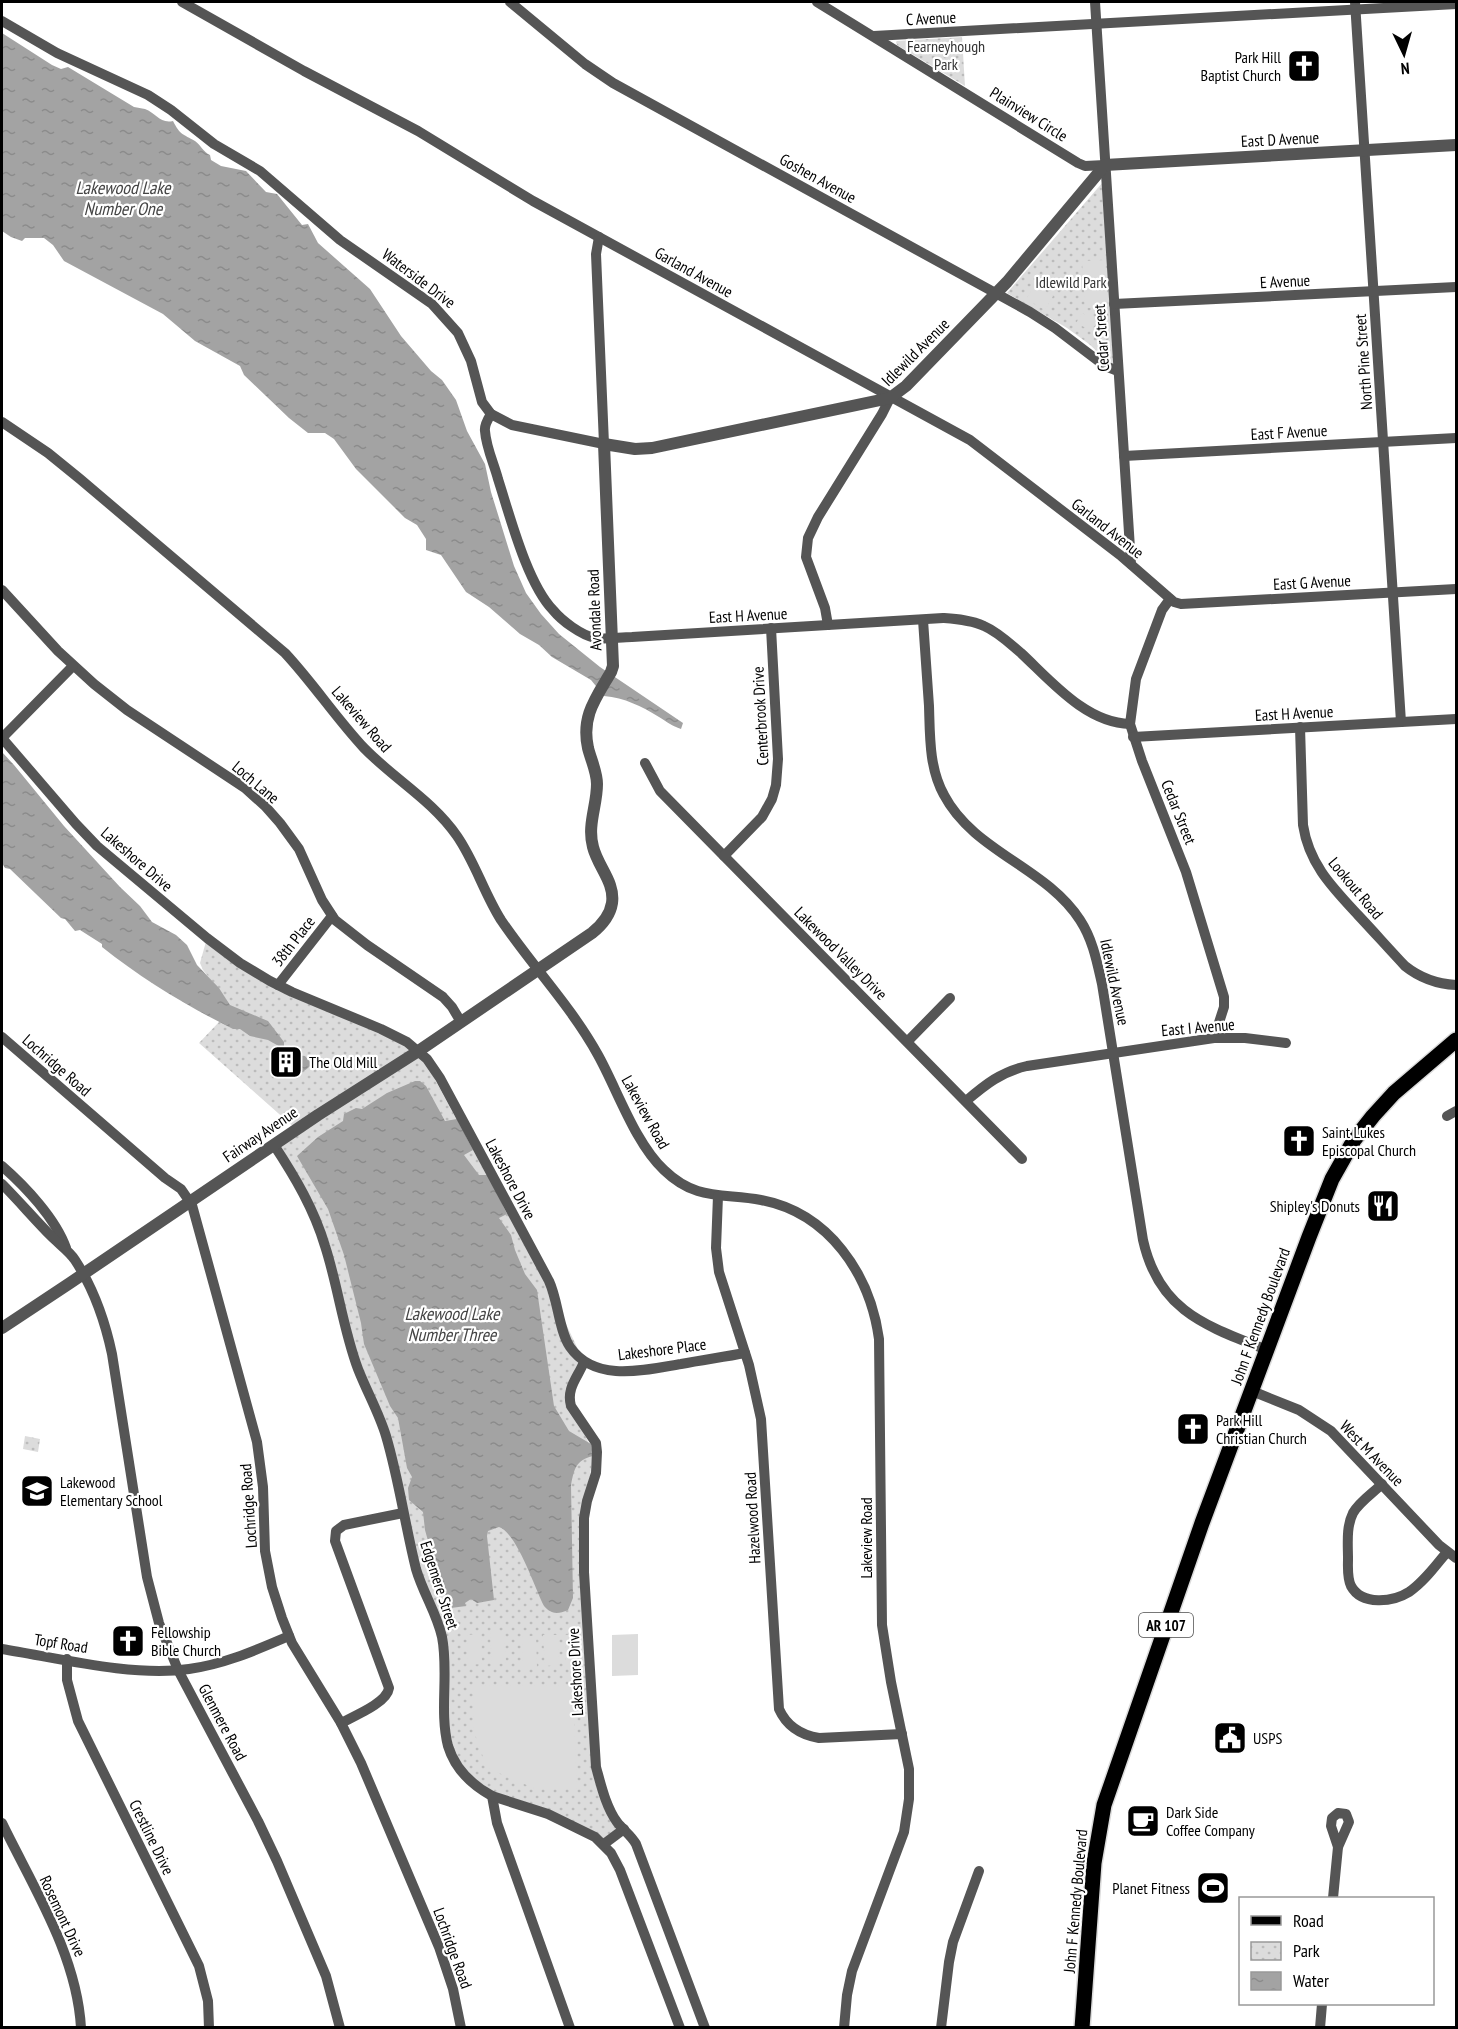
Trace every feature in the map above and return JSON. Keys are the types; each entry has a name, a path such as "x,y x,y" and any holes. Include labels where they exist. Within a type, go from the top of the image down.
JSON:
{"main road":[{"name":"John F Kennedy Boulevard","path":"1082,2028 1094,1863 1104,1805 1202,1523 1267,1350 1332,1179 1348,1150 1367,1123 1394,1093 1456,1040"}],"street":[{"name":"Garland Avenue","path":"182,2 304,72 418,131 533,201 970,441 1131,564 1170,599"},
{"name":"Goshen Avenue","path":"510,2 585,64 613,83 996,293 1055,328 1105,366 1118,371"},
{"name":"Plainview Circle","path":"817,2 1078,163 1085,166 1105,165"},
{"name":"Cedar Street","path":"1095,2 1131,564"},
{"name":"C Avenue","path":"874,36 1096,24 1355,6 1456,4"},
{"name":"North Pine Street","path":"1355,6 1401,722"},
{"name":"Waterside Drive","path":"2,21 57,53 148,95 171,110 214,144 260,171 340,240 432,304 459,333 471,361 482,402 491,414"},
{"name":"East D Avenue","path":"1105,165 1456,145"},
{"name":"Idlewild Avenue","path":"828,625 825,608 806,557 808,538 818,517 890,398 906,386 996,293 1105,165"},
{"name":"Avondale Road","path":"539,970 600,927 610,912 612,903 612,892 608,879 596,856 590,832 597,785 586,739 590,708 611,672 612,638 596,254 599,237"},
{"name":"E Avenue","path":"1114,304 1456,286"},
{"path":"491,414 512,425 634,449 652,448 890,398"},
{"name":"East H Avenue","path":"491,414 485,430 490,454 536,585 552,610 573,626 597,638 923,620 951,619 971,622 990,628 1005,639 1073,700 1091,712 1107,721 1130,724"},
{"name":"Lakeview Road","path":"2,422 80,478 285,653 365,748 382,765 428,802 448,824 469,856 498,914 582,1028 598,1054 644,1145 660,1167 677,1181 691,1188 718,1196 764,1201 810,1220 839,1245 862,1278 873,1307 879,1338 882,1625 909,1769 908,1811 897,1852 852,1971 843,2028"},
{"name":"East F Avenue","path":"1124,456 1456,438"},
{"name":"East G Avenue","path":"1170,599 1181,604 1456,588"},
{"name":"Loch Lane","path":"2,590 73,666 127,710 221,771 265,806 299,849 332,916 367,945 443,998 452,1006 461,1022"},
{"name":"Cedar Street","path":"1170,599 1162,610 1136,679 1130,724 1186,872 1224,997 1224,1007 1214,1038"},
{"name":"Idlewild Avenue","path":"923,620 933,764 942,792 963,822 998,851 1049,886 1071,907 1081,921 1097,958 1143,1240 1153,1271 1169,1295 1190,1315 1215,1329 1267,1350"},
{"name":"Centerbrook Drive","path":"724,856 762,817 772,799 776,785 778,759 771,628"},
{"path":"2,738 73,666"},
{"name":"East H Avenue","path":"1133,737 1456,719"},
{"name":"Lookout Road","path":"1300,727 1303,825 1306,841 1317,867 1335,890 1405,966 1431,981 1456,986"},
{"name":"Lakeshore Drive","path":"2,738 97,846 207,938 240,963 278,985 391,1034 415,1047 417,1052 427,1059 440,1078 549,1281 568,1345 584,1362 569,1389 569,1400 596,1443 598,1461 584,1518 584,1572 593,1748 596,1767 616,1820 636,1844 705,2028"},
{"name":"Lakewood Valley Drive","path":"645,763 660,791 1022,1159"},
{"name":"38th Place","path":"278,985 332,916"},
{"name":"Fairway Avenue","path":"2,1328 539,970"},
{"path":"908,1041 950,998"},
{"name":"Lochridge Road","path":"2,1037 180,1189 195,1211 257,1442 264,1487 264,1529 268,1571 289,1636 341,1723 361,1763 439,1947 453,1989 461,2028"},
{"name":"East I Avenue","path":"966,1101 989,1081 1014,1069 1214,1038 1245,1038 1286,1043"},
{"name":"Edgemere Street","path":"274,1145 299,1184 321,1232 358,1369 385,1434 417,1571 442,1641 444,1710 449,1748 465,1776 478,1788 492,1796"},
{"name":"Glenmere Road","path":"2,1166 31,1196 62,1235 66,1248 84,1274 98,1304 108,1333 147,1577 159,1623 178,1670 272,1851 326,1976 340,2028"},
{"name":"Glenmere Road","path":"2,1184 53,1238 66,1248"},
{"name":"Hazelwood Road","path":"718,1196 716,1257 758,1399 761,1419 779,1709 791,1726 810,1737 902,1734"},
{"name":"Lakeshore Place","path":"584,1362 598,1368 627,1371 745,1353"},
{"name":"West M Avenue","path":"1252,1391 1293,1407 1319,1421 1343,1442 1452,1555"},
{"path":"1382,1484 1358,1508 1349,1524 1348,1572 1350,1583 1355,1591 1368,1599 1379,1600 1403,1595 1411,1591 1452,1555"},
{"path":"341,1723 379,1702 387,1696 388,1688 335,1541 336,1531 344,1525 403,1513"},
{"name":"Topf Road","path":"2,1649 126,1669 178,1670 230,1660 289,1636"},
{"name":"Crestline Drive","path":"67,1659 67,1680 78,1721 199,1966 208,2001 209,2028"},
{"path":"570,2028 497,1823 492,1796 548,1814 595,1837 604,1844 620,1870 680,2028"},
{"name":"Rosemont Drive","path":"2,1823 70,1965 80,2002 81,2028"},
{"path":"604,1844 624,1829"},
{"path":"1333,1897 1338,1847"},
{"path":"941,2028 953,1942 979,1871"},
{"path":"1320,2028 1322,2005"}],"green space":[{"name":"Fearneyhough Park","path":"962,37 965,86 897,45 896,42 897,41"},
{"name":"Idlewild Park","path":"1103,182 1118,371 1089,344 1067,328 1007,293"},
{"path":"1105,260 1108,307 1085,308 1082,261"},
{"path":"1035,285 1053,296 1045,310 1026,299"},
{"path":"1082,313 1092,318 1094,326 1086,328 1076,323"},
{"path":"207,938 254,971 420,1052 558,1307 584,1362 571,1406 593,1452 587,1501 586,1610 596,1767 624,1829 604,1844 508,1802 458,1767 444,1710 442,1640 424,1591 392,1458 358,1369 325,1246 274,1145 296,1129 199,1043 219,1022 226,999 200,963"},
{"path":"25,1436 40,1439 38,1452 23,1449"},
{"path":"490,1633 504,1633 506,1663 492,1664"},
{"path":"481,1634 482,1664 468,1665 467,1635"},
{"path":"579,1634 580,1665 566,1665 565,1635"},
{"path":"638,1634 638,1675 612,1676 612,1635"},
{"path":"543,1635 558,1635 559,1665 545,1666"},
{"path":"522,1636 536,1636 537,1667 523,1667"},
{"path":"573,1685 577,1789 536,1789 487,1768 473,1729 474,1686"}],"water":[{"name":"Lakewood Lake Number One","path":"2,33 52,65 61,69 68,67 134,107 145,109 161,120 173,121 180,132 195,141 210,155 211,160 221,166 246,171 266,192 277,194 302,225 308,224 318,243 370,289 401,336 431,371 442,380 456,400 467,431 485,464 491,492 514,566 526,593 541,614 559,634 600,667 683,723 681,729 633,703 604,696 591,680 552,657 539,645 520,634 489,607 466,592 441,555 426,550 426,539 417,525 405,518 356,469 334,439 325,433 308,433 244,375 240,366 195,341 163,314 64,261 53,245 44,238 25,238 22,241 2,231"},
{"path":"2,752 64,826 140,906 152,922 176,935 187,945 197,965 219,988 230,1005 268,1021 284,1042 284,1049 268,1040 250,1036 240,1029 233,1029 149,981 117,959 102,947 102,944 80,930 75,931 10,869 5,868 2,863"},
{"path":"290,1049 296,1055 305,1056 312,1064 304,1071 294,1073 294,1067 284,1059 282,1051"},
{"name":"Lakewood Lake Number Three","path":"420,1081 426,1086 445,1121 457,1119 473,1150 464,1155 479,1175 488,1175 507,1214 499,1218 511,1235 525,1274 537,1290 554,1406 569,1431 591,1444 593,1456 579,1463 573,1474 571,1485 573,1598 568,1610 561,1612 552,1612 544,1606 519,1550 506,1531 499,1527 488,1531 487,1536 494,1600 477,1603 471,1599 465,1603 466,1606 451,1608 438,1577 425,1530 423,1512 409,1500 408,1488 412,1477 407,1468 398,1418 390,1406 364,1344 344,1255 328,1209 297,1156 318,1137 343,1121 344,1114 356,1108 362,1109 387,1093"}],"place":[{"name":"Park Hill Baptist Church","path":"1304,66"},
{"name":"The Old Mill","path":"286,1062"},
{"name":"Saint Lukes Episcopal Church","path":"1299,1141"},
{"name":"Shipley's Donuts","path":"1383,1206"},
{"name":"Park Hill Christian Church","path":"1193,1429"},
{"name":"Lakewood Elementary School","path":"37,1491"},
{"name":"Fellowship Bible Church","path":"128,1641"},
{"name":"USPS","path":"1230,1738"},
{"name":"Dark Side Coffee Company","path":"1143,1821"},
{"name":"Planet Fitness","path":"1213,1888"}]}
